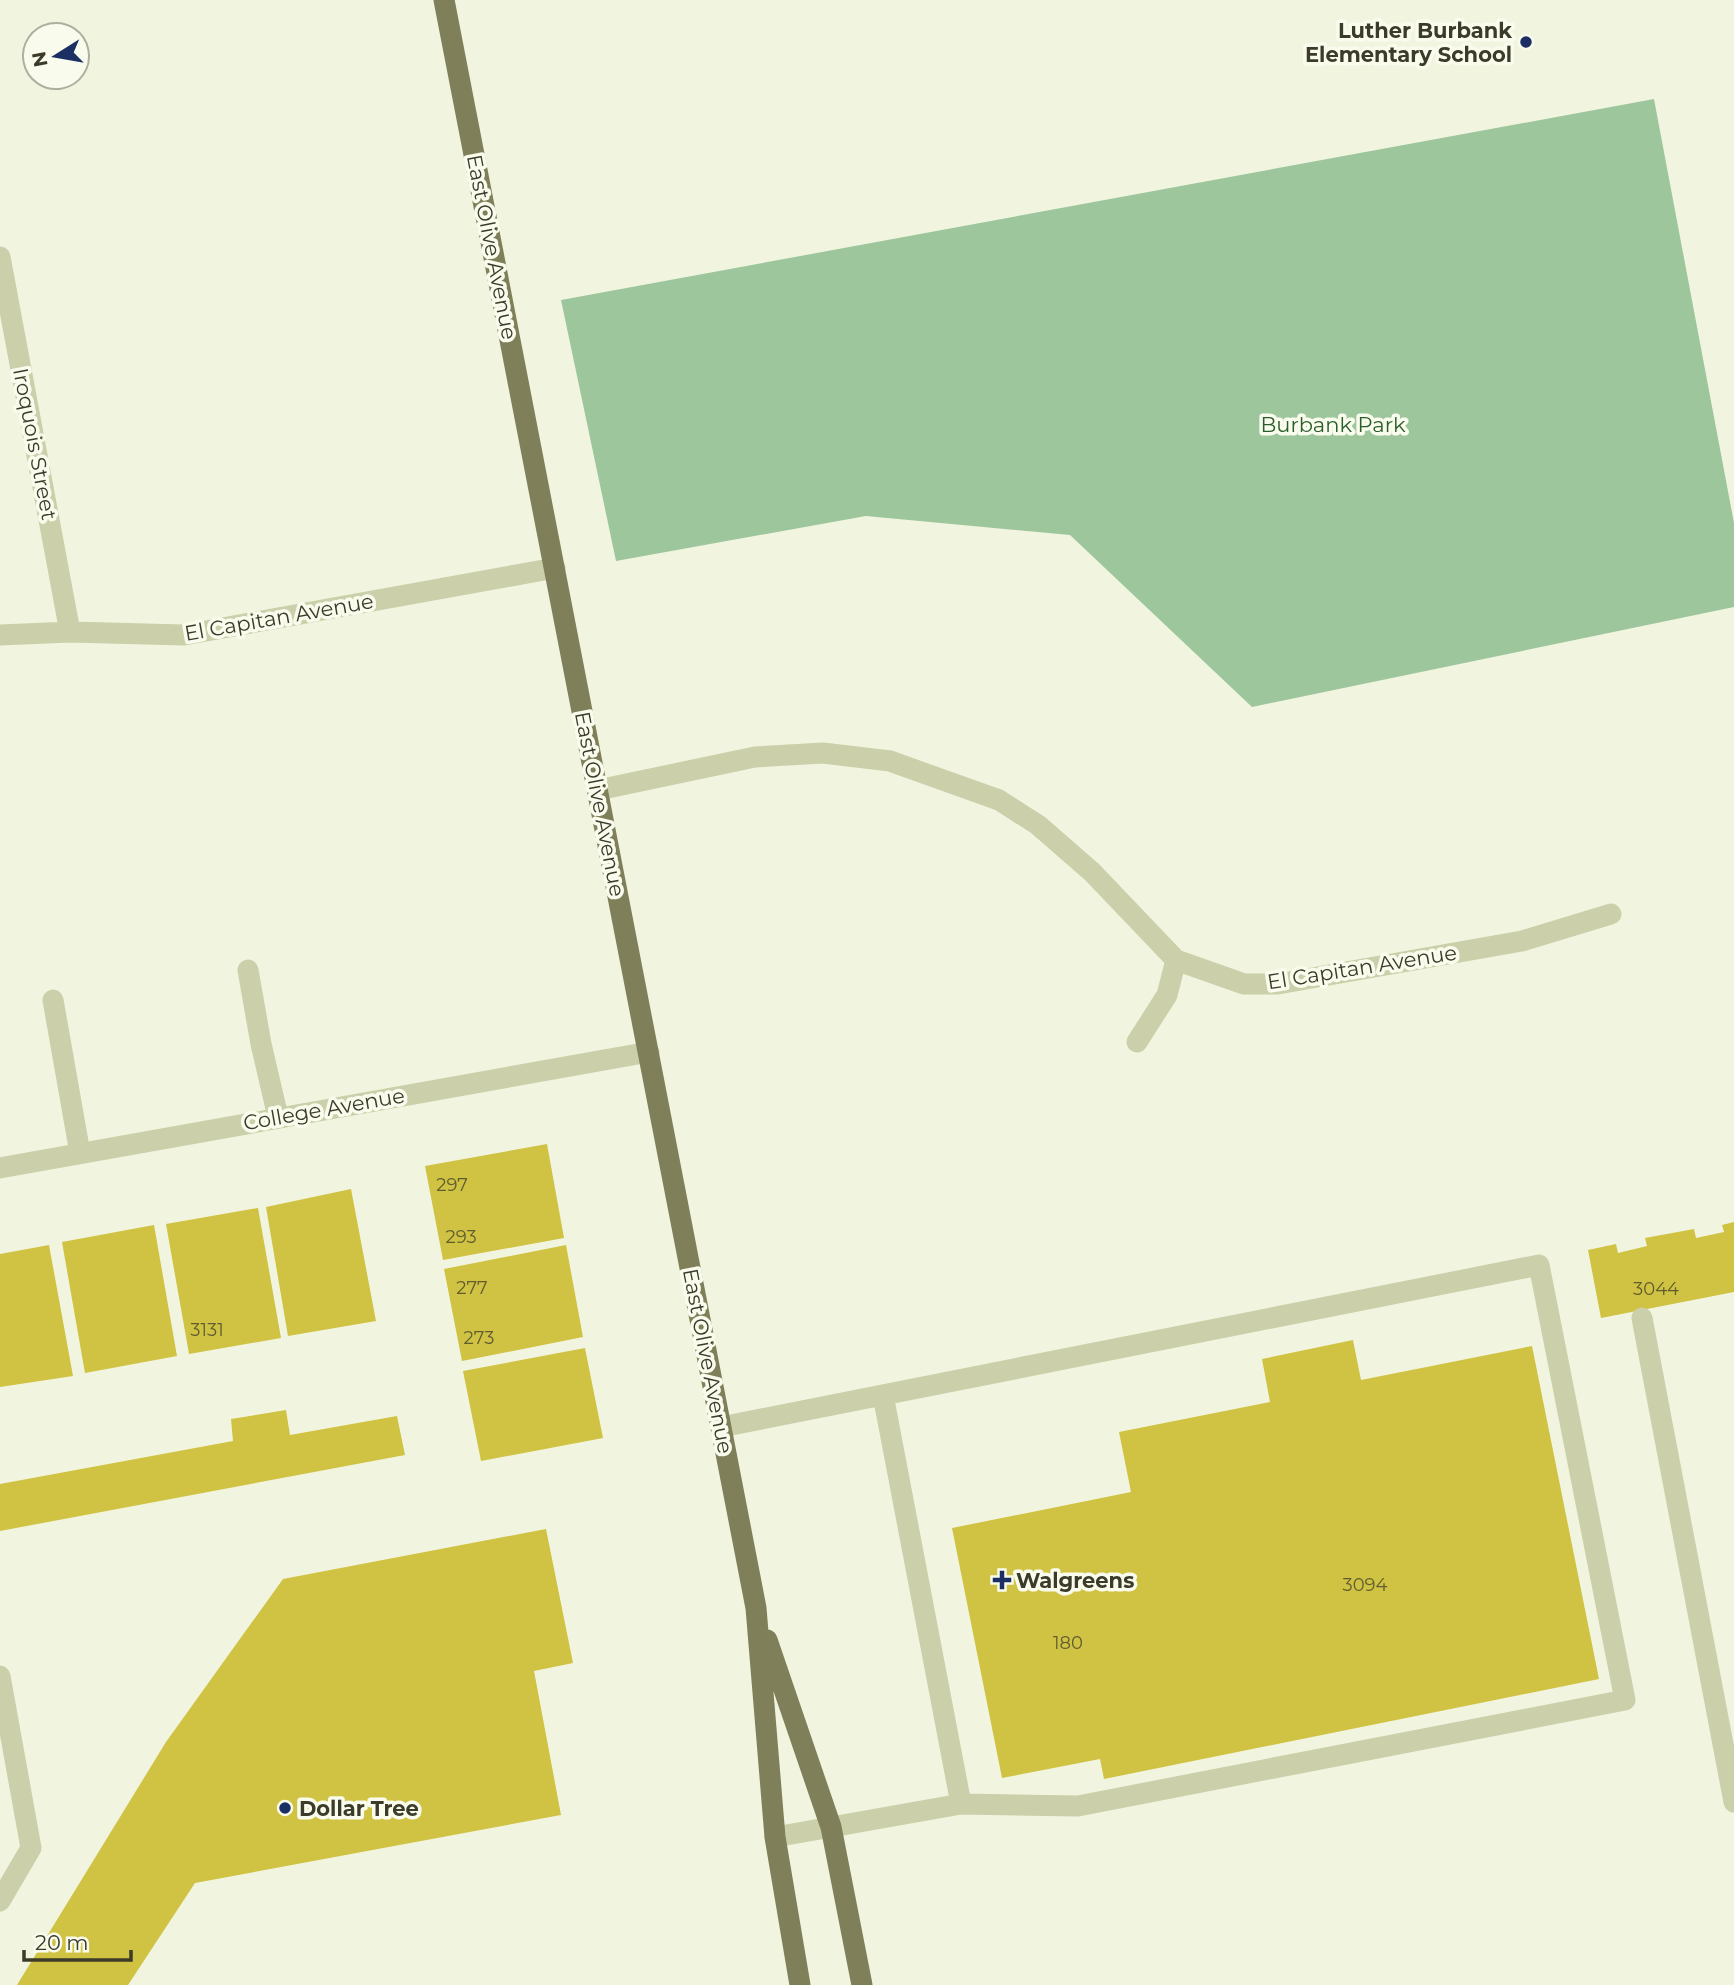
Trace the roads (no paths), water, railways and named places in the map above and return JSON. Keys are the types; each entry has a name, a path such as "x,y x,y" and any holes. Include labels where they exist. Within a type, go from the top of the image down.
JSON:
{"main road":[{"name":"East Olive Avenue","path":"444,0 756,1608 775,1837 800,1985"},
{"name":"East Olive Avenue","path":"756,1608 831,1827 862,1985"}],"street":[{"name":"Iroquois Street","path":"0,257 70,632"},
{"name":"El Capitan Avenue","path":"0,635 70,632 184,635 555,568"},
{"name":"El Capitan Avenue","path":"598,790 755,757 823,753 890,761 999,800 1038,825 1092,872 1176,960 1244,984 1278,984 1522,941 1611,914"},
{"path":"1137,1042 1167,995 1176,960"},
{"path":"248,970 278,1117"},
{"path":"53,1000 80,1153"},
{"name":"College Avenue","path":"0,1168 649,1052"},
{"path":"721,1427 1539,1265 1625,1700 1078,1806 961,1804 775,1837"},
{"path":"1642,1318 1734,1802"},
{"path":"883,1395 961,1804"},
{"path":"0,1676 31,1848 0,1901"}],"place":[{"name":"Luther Burbank Elementary School","path":"1526,42"},
{"name":"Walgreens","path":"1002,1580"},
{"name":"Dollar Tree","path":"285,1808"}],"park label":[{"name":"Burbank Park","path":"1333,424"}]}
